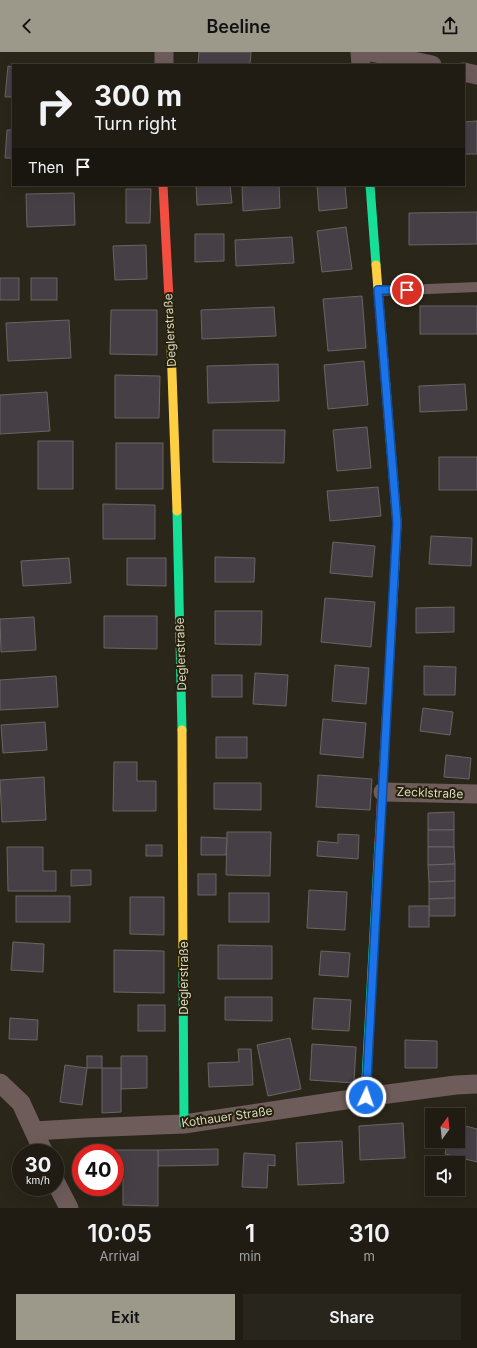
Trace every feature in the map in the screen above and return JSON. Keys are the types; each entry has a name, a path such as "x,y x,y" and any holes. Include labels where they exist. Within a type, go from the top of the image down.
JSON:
{"street":[{"path":"164,52 164,64"},
{"path":"360,52 361,64"},
{"path":"371,52 427,64"},
{"path":"465,72 477,75"},
{"name":"Deglerstraße","path":"163,186 173,382 182,702 184,1124"},
{"path":"366,1097 397,523 370,186"},
{"name":"Zecklstraße","path":"383,792 477,794"},
{"path":"0,1084 21,1103 40,1144"},
{"name":"Kothauer Straße","path":"35,1131 184,1124 366,1097 456,1085 477,1084"},
{"path":"63,1196 69,1208"}],"lane":[{"path":"378,290 477,287"}],"building":[{"path":"199,52 251,52 250,64 198,64"},
{"path":"8,66 12,67 12,97 5,97"},
{"path":"477,121 477,154 465,154 465,122"},
{"path":"7,130 12,130 12,158 5,158"},
{"path":"196,186 230,186 232,203 197,205"},
{"path":"279,186 280,208 243,211 242,187"},
{"path":"317,186 345,186 347,208 319,211"},
{"path":"126,189 151,189 150,223 126,223"},
{"path":"74,193 75,225 27,227 26,194"},
{"path":"477,212 477,244 409,245 409,213"},
{"path":"346,227 352,269 322,272 317,231"},
{"path":"195,234 224,234 224,261 195,262"},
{"path":"292,237 294,263 236,266 235,240"},
{"path":"146,245 147,279 115,280 113,246"},
{"path":"0,278 19,278 19,300 0,300"},
{"path":"31,278 57,278 57,300 31,300"},
{"path":"362,296 366,348 328,351 323,299"},
{"path":"420,306 477,306 477,334 420,334"},
{"path":"274,307 276,336 202,339 201,310"},
{"path":"111,310 157,310 157,355 110,354"},
{"path":"69,320 71,358 8,361 6,323"},
{"path":"364,361 368,405 328,409 324,365"},
{"path":"278,364 279,401 208,403 207,366"},
{"path":"115,375 160,376 159,418 115,418"},
{"path":"465,384 467,410 420,412 419,386"},
{"path":"47,392 50,431 0,434 0,395"},
{"path":"367,427 371,468 337,471 333,430"},
{"path":"213,430 285,430 284,463 213,462"},
{"path":"38,441 73,441 73,489 38,489"},
{"path":"116,443 163,443 163,489 116,489"},
{"path":"439,457 477,457 477,490 439,490"},
{"path":"378,487 381,516 330,521 327,491"},
{"path":"103,504 155,505 155,539 103,539"},
{"path":"431,536 472,538 471,566 429,564"},
{"path":"333,542 375,546 372,577 330,573"},
{"path":"215,557 255,558 254,582 215,582"},
{"path":"69,558 71,583 23,586 21,561"},
{"path":"127,558 166,558 166,586 127,585"},
{"path":"325,598 375,602 371,647 321,642"},
{"path":"454,607 454,632 416,633 416,608"},
{"path":"215,611 262,611 261,645 215,644"},
{"path":"104,616 157,616 157,649 104,648"},
{"path":"34,617 36,650 1,652 0,619"},
{"path":"335,665 369,668 366,704 332,701"},
{"path":"424,666 456,667 455,695 424,695"},
{"path":"255,673 288,675 286,706 253,704"},
{"path":"212,675 242,675 242,697 212,697"},
{"path":"56,676 58,707 0,710 0,680"},
{"path":"423,708 453,712 450,735 420,731"},
{"path":"323,719 366,723 363,758 320,754"},
{"path":"45,722 47,750 3,753 1,725"},
{"path":"216,737 247,737 247,758 216,758"},
{"path":"446,755 471,758 469,779 444,777"},
{"path":"114,762 137,762 137,781 156,781 156,811 113,811"},
{"path":"318,775 372,779 370,810 316,807"},
{"path":"44,777 46,820 2,822 0,780"},
{"path":"214,783 261,783 261,810 214,809"},
{"path":"454,812 454,830 428,830 428,813"},
{"path":"428,830 454,830 454,847 428,847"},
{"path":"227,832 271,832 270,876 226,875"},
{"path":"338,834 359,835 358,859 317,856 318,841 338,843"},
{"path":"201,837 227,838 226,855 201,855"},
{"path":"146,845 162,845 162,856 146,856"},
{"path":"7,847 43,847 43,871 56,871 56,891 8,891"},
{"path":"428,847 454,847 455,864 428,865"},
{"path":"455,864 455,881 429,882 428,865"},
{"path":"71,870 91,870 91,885 71,886"},
{"path":"198,874 216,874 216,895 198,895"},
{"path":"455,881 455,898 429,899 429,882"},
{"path":"309,890 347,892 345,930 307,928"},
{"path":"229,893 269,893 269,922 229,922"},
{"path":"16,896 70,896 70,922 16,922"},
{"path":"130,897 164,897 164,935 130,934"},
{"path":"455,898 455,916 429,916 429,899"},
{"path":"409,906 429,906 429,927 409,927"},
{"path":"13,942 44,944 43,972 11,970"},
{"path":"218,945 272,946 272,979 218,979"},
{"path":"114,950 164,951 164,993 114,992"},
{"path":"321,951 350,953 348,977 319,975"},
{"path":"225,997 272,997 272,1021 225,1020"},
{"path":"314,998 351,1000 349,1031 312,1029"},
{"path":"138,1005 165,1005 165,1031 138,1031"},
{"path":"10,1018 38,1020 37,1040 9,1039"},
{"path":"290,1038 301,1089 268,1096 257,1045"},
{"path":"405,1040 437,1041 437,1068 405,1068"},
{"path":"312,1044 356,1047 354,1083 310,1080"},
{"path":"238,1049 251,1049 253,1085 209,1087 208,1063 239,1062"},
{"path":"87,1056 102,1056 102,1068 87,1068"},
{"path":"121,1056 147,1056 147,1088 121,1089"},
{"path":"65,1065 87,1068 82,1105 60,1102"},
{"path":"102,1068 121,1068 121,1112 102,1113"},
{"path":"403,1123 405,1158 360,1160 359,1126"},
{"path":"465,1126 477,1129 477,1162 465,1159 465,1156 445,1154 446,1148 465,1148"},
{"path":"342,1141 344,1183 298,1185 296,1143"},
{"path":"218,1149 218,1165 158,1166 158,1150"},
{"path":"124,1150 158,1150 158,1206 123,1205"},
{"path":"244,1153 275,1155 275,1166 268,1165 267,1188 242,1187"}],"traffic: fast":[{"path":"370,186 376,265"},
{"path":"177,511 182,730"},
{"path":"365,1097 379,843"},
{"path":"183,967 184,1124"}],"traffic: slow":[{"path":"376,265 397,523 393,602"},
{"path":"170,318 177,511"},
{"path":"182,730 183,967"}],"traffic: jam":[{"path":"163,186 170,318"},
{"path":"379,843 393,602"}],"route":[{"path":"366,1097 397,523 378,290 407,290"}]}
